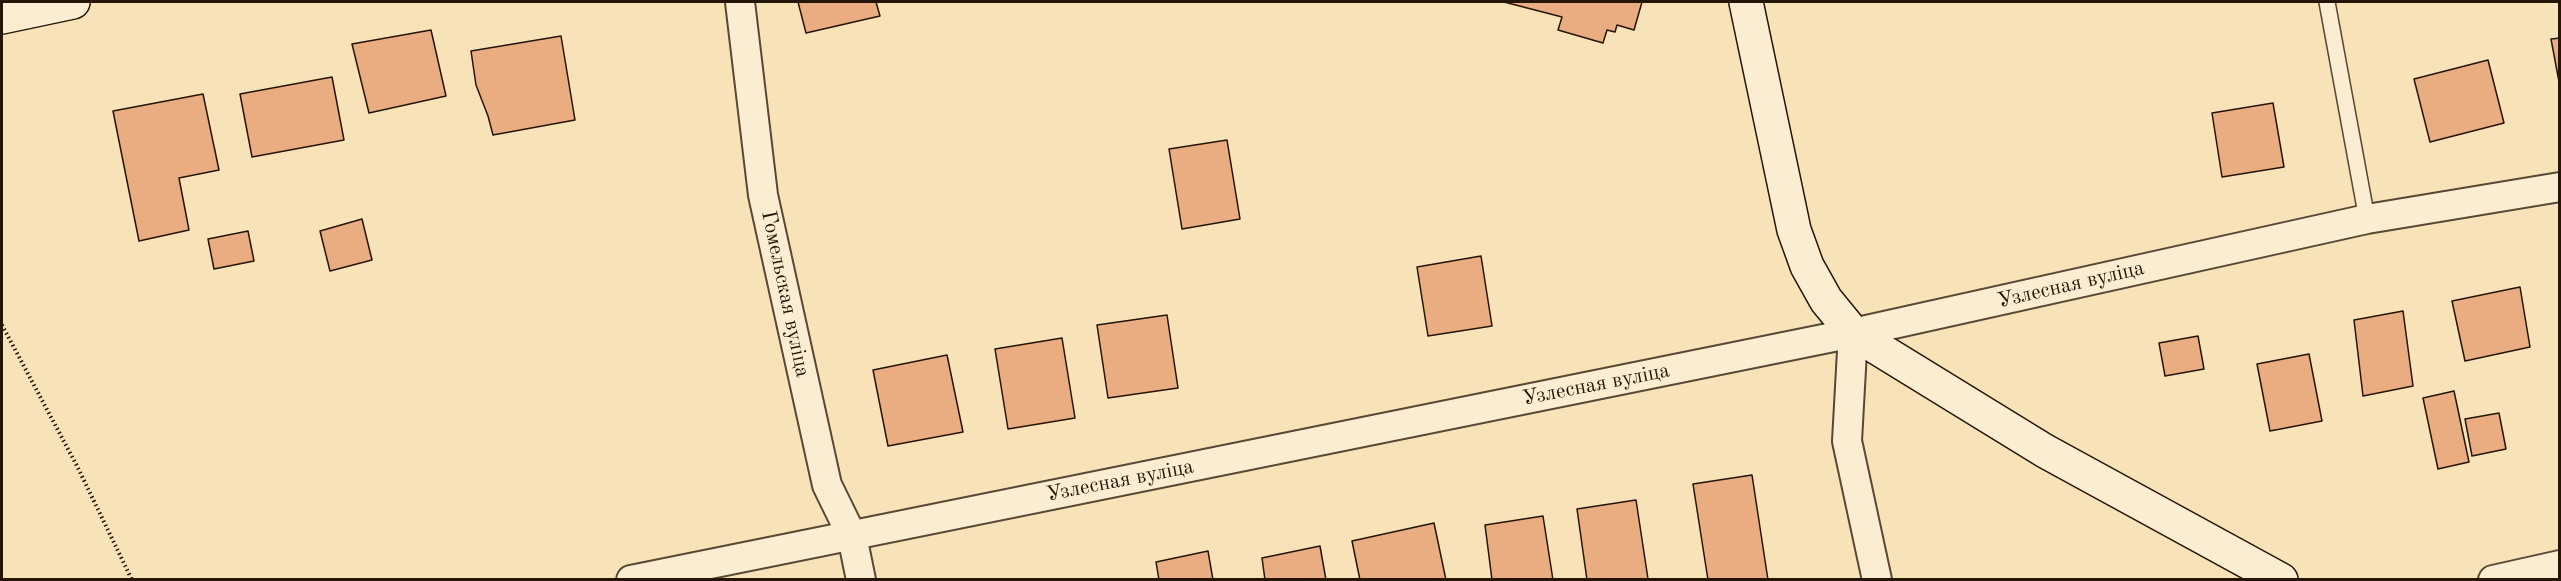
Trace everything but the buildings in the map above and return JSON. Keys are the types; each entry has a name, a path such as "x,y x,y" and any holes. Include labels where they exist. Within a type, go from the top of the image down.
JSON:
{"main road":[{"path":"2,17 73,2"},
{"path":"1746,2 1794,230 1807,266 1826,300 1853,333 2045,451 2281,579"}],"street":[{"name":"Гомельская вуліца","path":"740,2 763,195 827,485 852,536 861,579"},
{"name":"Узлесная вуліца","path":"632,579 1853,333 2367,219 2559,187"},
{"path":"1853,333 1847,441 1877,579"},
{"path":"2493,579 2559,565"}],"lane":[{"path":"2327,2 2367,219"}],"path":[{"path":"2,326 77,466 132,579"}]}
